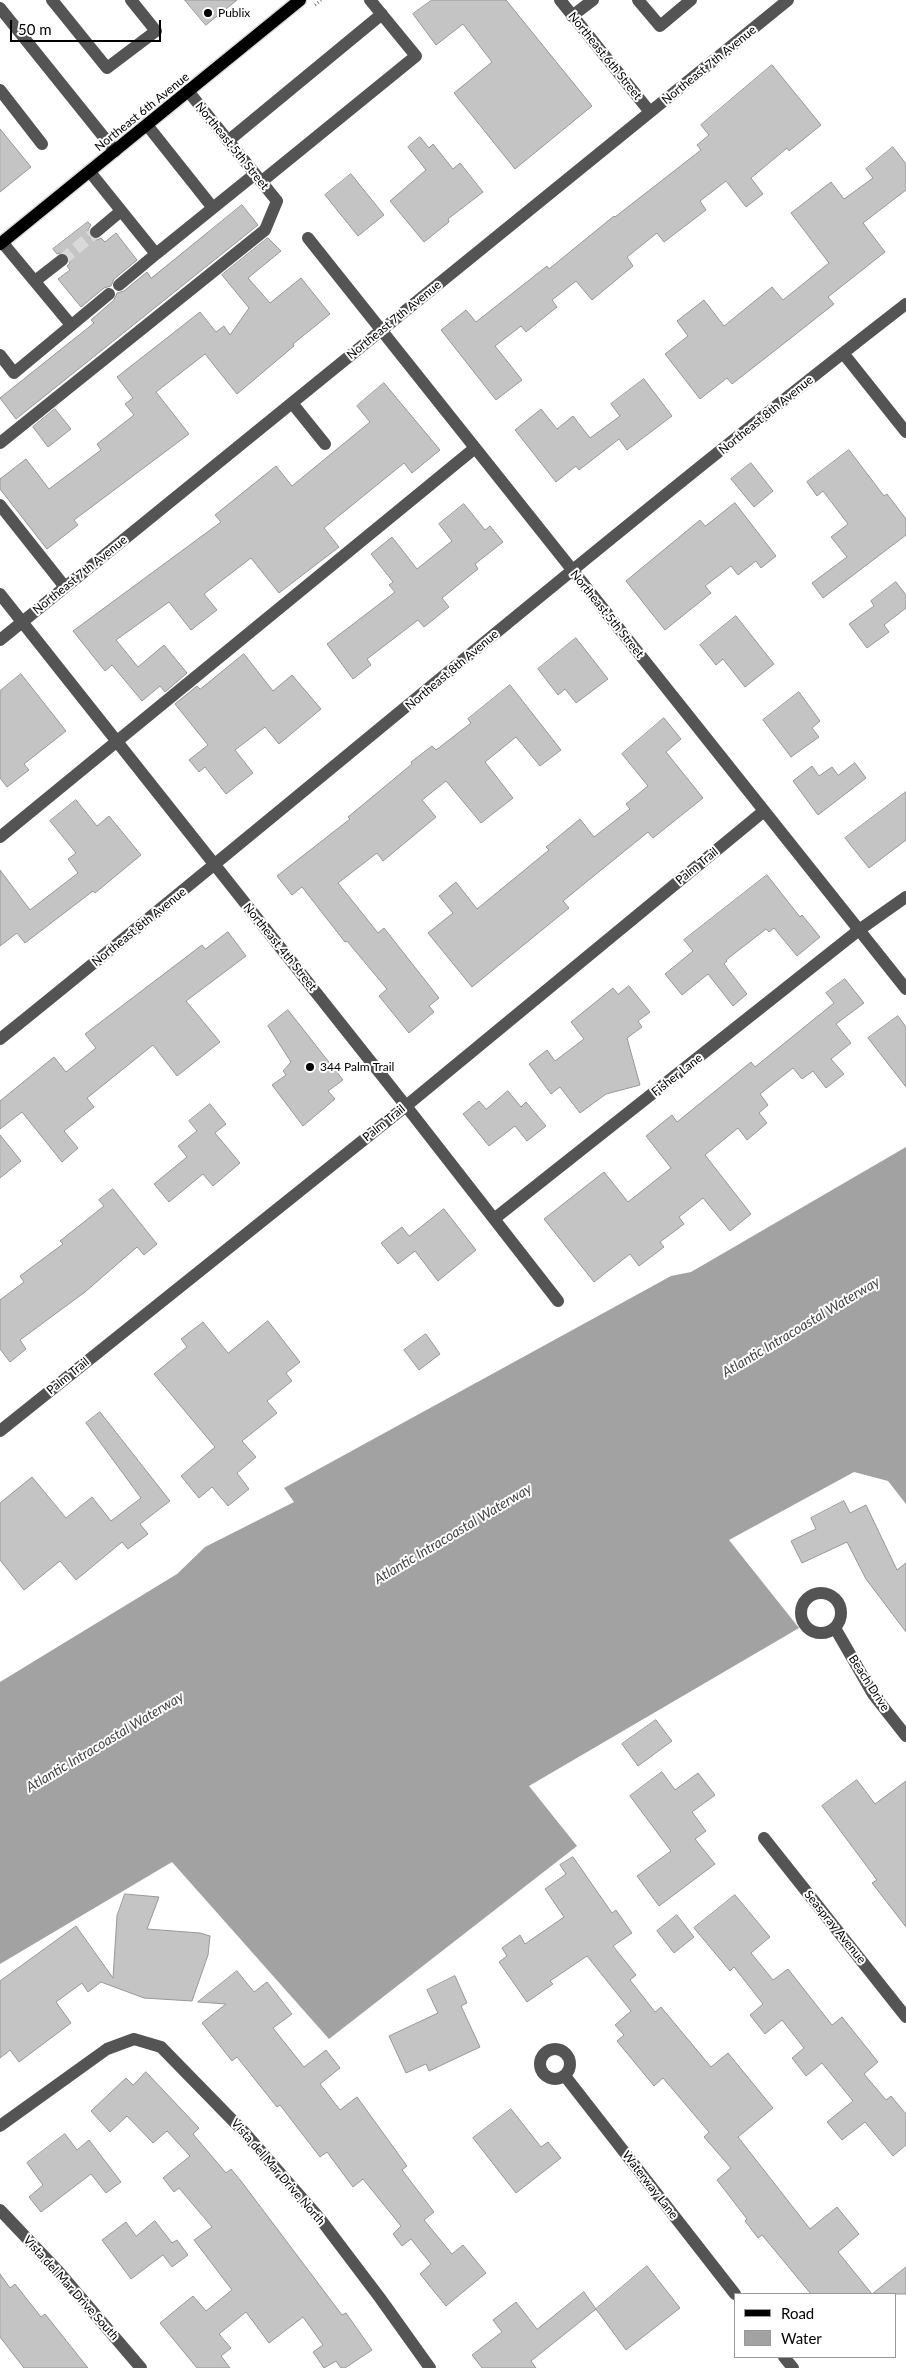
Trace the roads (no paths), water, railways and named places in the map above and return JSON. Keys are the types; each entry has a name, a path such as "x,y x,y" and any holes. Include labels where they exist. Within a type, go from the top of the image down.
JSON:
{"main road":[{"name":"Northeast 6th Avenue","path":"1,243 300,0"}],"street":[{"path":"10,0 0,8 115,151"},
{"path":"52,0 106,68 156,31 131,0"},
{"path":"119,285 213,208 258,178 416,56 370,0"},
{"name":"Northeast 6th Street","path":"560,0 650,112"},
{"path":"572,16 593,0"},
{"path":"638,0 660,26 691,0"},
{"name":"Northeast 7th Avenue","path":"0,640 788,0"},
{"path":"228,141 382,14"},
{"path":"0,90 42,144"},
{"name":"Northeast 5th Street","path":"0,443 264,230 277,201 188,91"},
{"path":"147,125 213,208"},
{"path":"90,172 156,254"},
{"path":"96,232 122,211"},
{"name":"Northeast 5th Street","path":"308,238 906,988"},
{"path":"1,243 71,325"},
{"path":"35,281 62,260"},
{"path":"0,355 14,373 109,294"},
{"name":"Northeast 8th Avenue","path":"0,1039 215,866 572,570 906,304"},
{"path":"843,353 906,432"},
{"path":"292,403 325,444"},
{"path":"0,837 475,448"},
{"path":"0,505 65,587"},
{"name":"Northeast 4th Street","path":"0,594 558,1301"},
{"name":"Palm Trail","path":"0,1431 406,1106 764,811"},
{"path":"860,930 906,896"},
{"name":"Fisher Lane","path":"494,1219 860,930"},
{"name":"Beach Drive","path":"835,1628 873,1694 906,1736"},
{"name":"Seaspray Avenue","path":"764,1838 906,2017"},
{"name":"Vista del Mar Drive North","path":"0,2126 107,2048 134,2039 161,2047 244,2132 321,2220 430,2368"},
{"name":"Waterway Lane","path":"565,2076 735,2293"},
{"name":"Vista del Mar Drive South","path":"0,2210 58,2271 141,2368"},
{"path":"785,2358 793,2368"}],"water":[{"name":"Atlantic Intracoastal Waterway","path":"906,1147 906,1504 888,1481 854,1472 729,1540 799,1628 529,1786 577,1846 329,2039 172,1862 0,1964 0,1682 177,1574 205,1547 294,1502 284,1488 671,1276 691,1272"}],"tunnel":[{"path":"62,260 96,232"}],"place":[{"name":"Publix","path":"208,13"},
{"name":"344 Palm Trail","path":"310,1067"}]}
